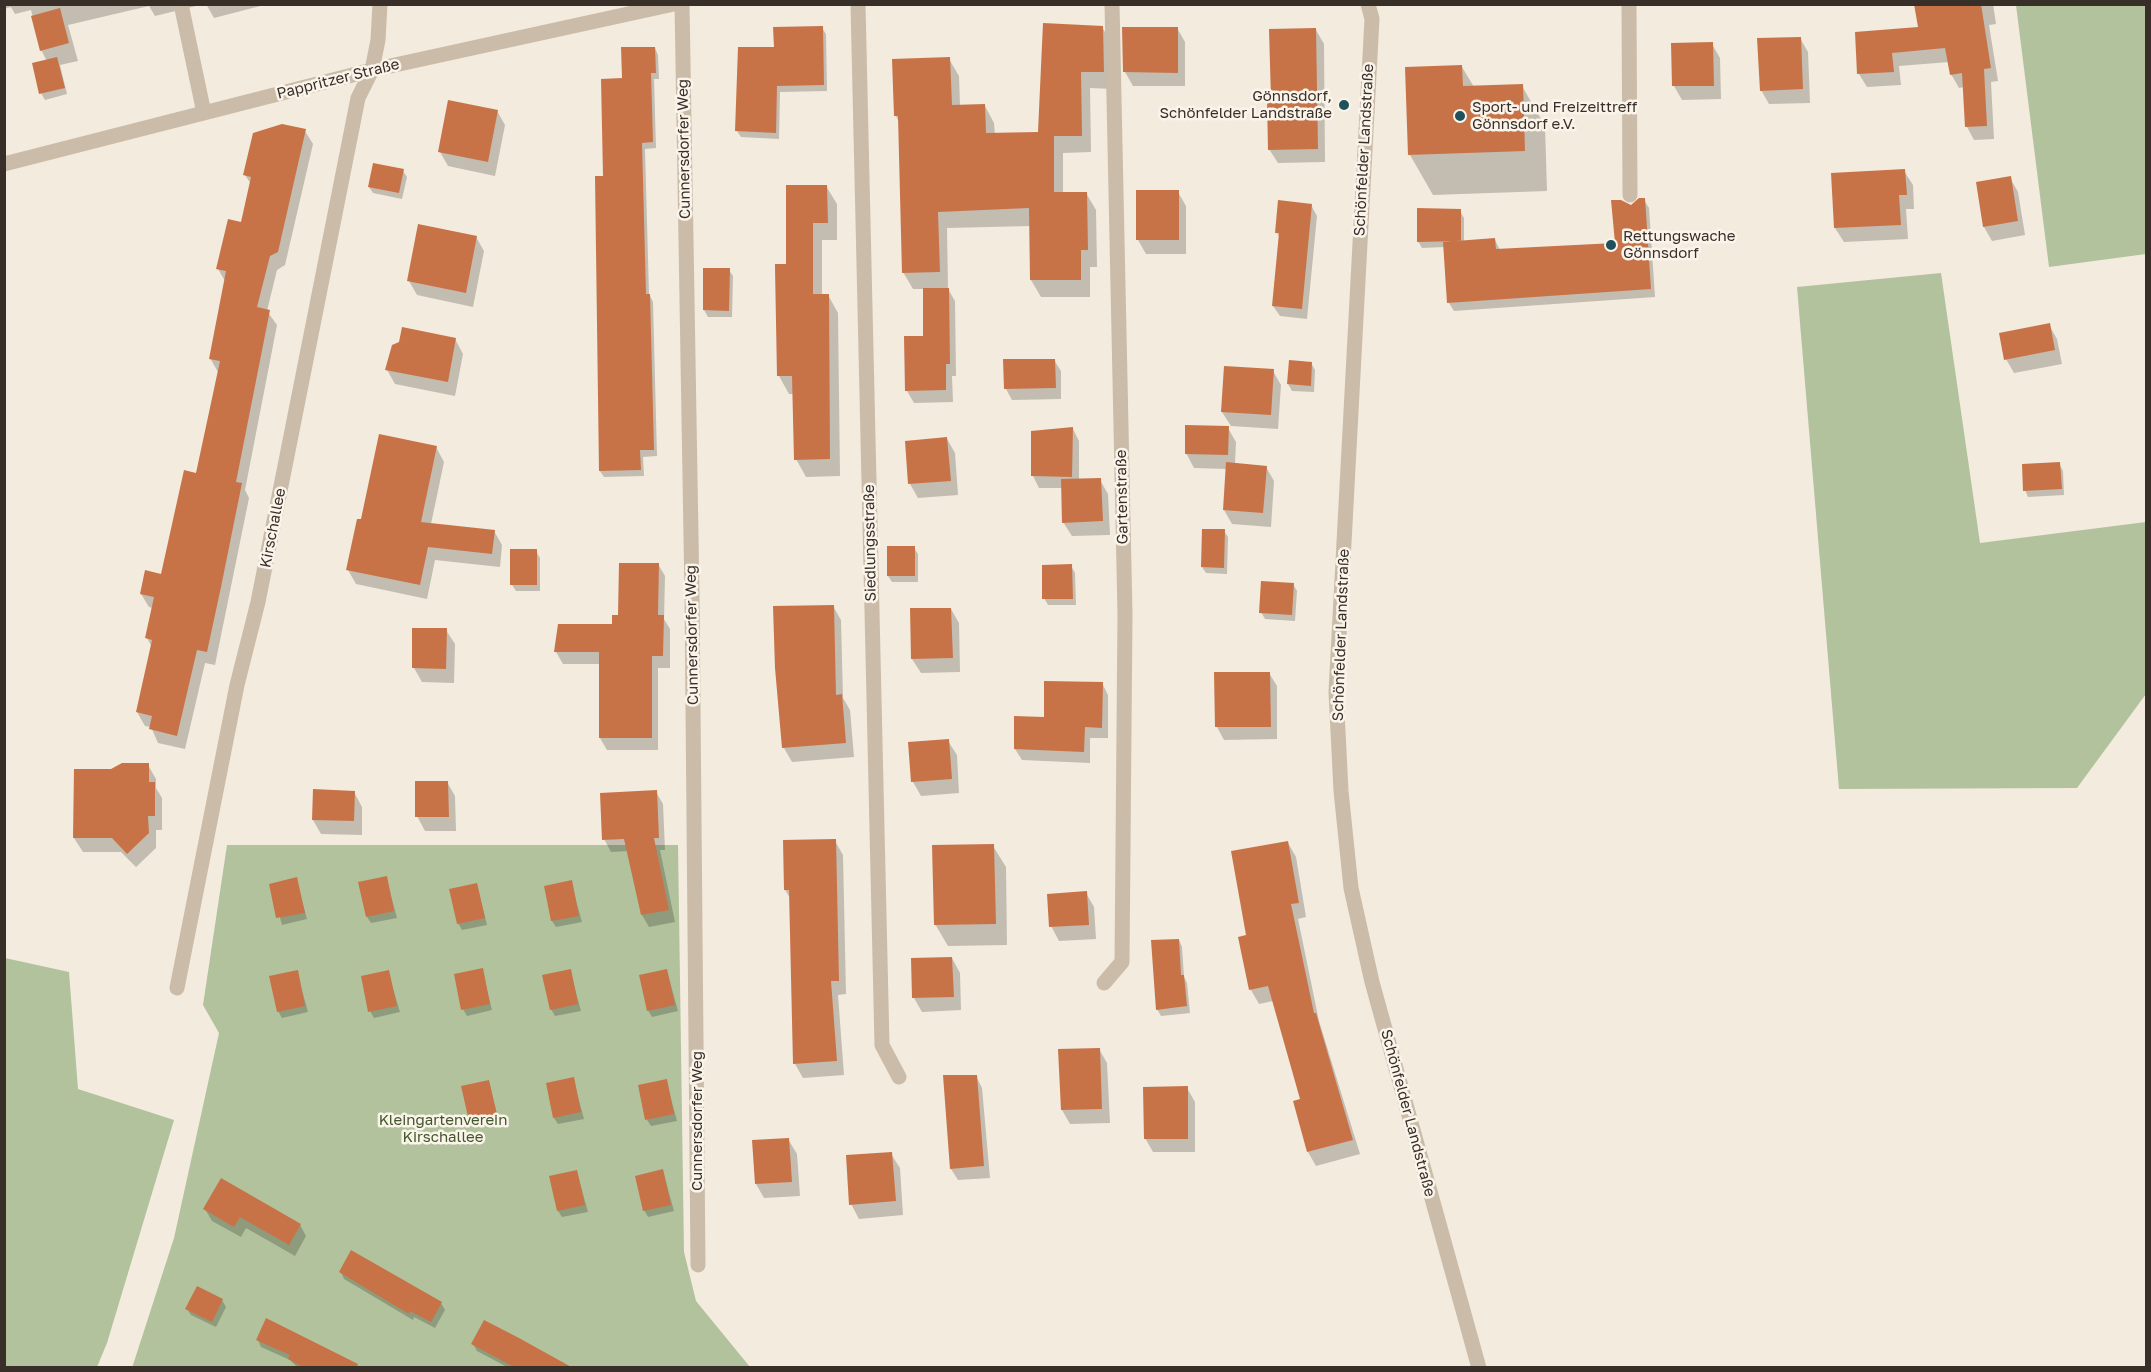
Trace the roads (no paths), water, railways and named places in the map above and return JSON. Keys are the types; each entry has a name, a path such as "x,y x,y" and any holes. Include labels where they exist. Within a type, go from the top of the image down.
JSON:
{"street":[{"path":"181,4 204,113"},
{"name":"Kirschallee","path":"177,988 237,685 261,590 358,98 372,70 378,40 380,4"},
{"name":"Pappritzer Straße","path":"4,164 372,70 674,4"},
{"name":"Cunnersdorfer Weg","path":"682,4 692,595 698,1265"},
{"name":"Siedlungsstraße","path":"858,4 882,1045 899,1077"},
{"name":"Gartenstraße","path":"1104,983 1122,962 1125,614 1112,4"},
{"name":"Schönfelder Landstraße","path":"1368,4 1372,19 1336,692 1341,791 1351,888 1372,982 1479,1368"},
{"path":"1629,4 1630,195"}],"place":[{"name":"Gönnsdorf, Schönfelder Landstraße","path":"1344,105"},
{"name":"Sport- und Freizeittreff Gönnsdorf e.V.","path":"1460,116"},
{"name":"Rettungswache Gönnsdorf","path":"1611,245"}],"park label":[{"name":"Kleingartenverein Kirschallee","path":"443,1128"}]}
